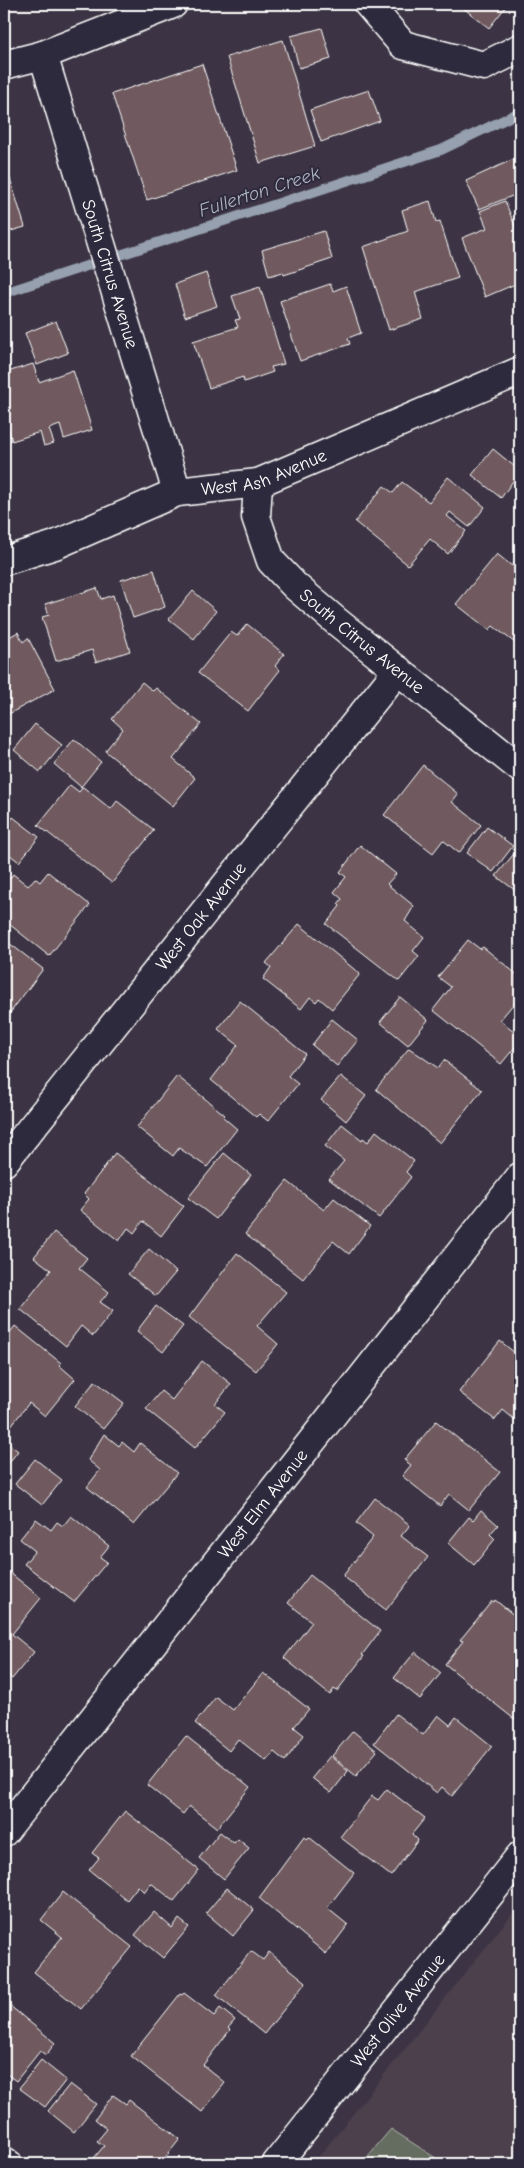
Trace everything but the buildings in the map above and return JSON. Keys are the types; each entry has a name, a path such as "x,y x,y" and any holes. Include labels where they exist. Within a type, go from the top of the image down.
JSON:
{"street":[{"path":"4,65 43,55 173,4"},
{"path":"368,4 403,45 484,66 520,48"},
{"name":"South Citrus Avenue","path":"43,55 177,492"},
{"name":"West Ash Avenue","path":"4,562 55,544 177,492 258,483 520,371"},
{"name":"South Citrus Avenue","path":"258,483 256,517 271,561 295,586 520,768"},
{"name":"West Oak Avenue","path":"4,1162 398,670"},
{"name":"West Elm Avenue","path":"4,1832 520,1176"},
{"name":"West Olive Avenue","path":"276,2164 520,1856"},
{"path":"4,2161 8,2164"}],"shaded area":[{"path":"520,1904 520,2164 313,2164"},
{"path":"391,2129 445,2164 361,2164"}],"waterway":[{"name":"Fullerton Creek","path":"4,293 441,150 520,112"}]}
